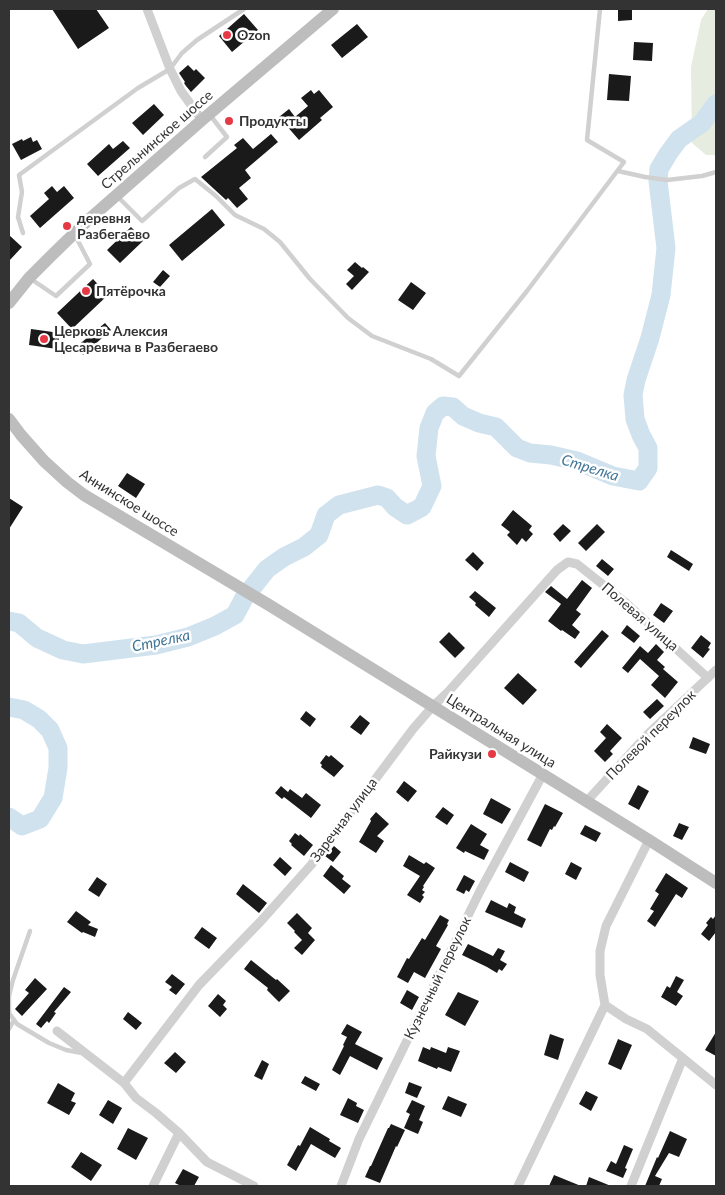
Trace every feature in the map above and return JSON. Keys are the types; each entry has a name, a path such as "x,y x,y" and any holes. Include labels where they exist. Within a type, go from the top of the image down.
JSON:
{"main road":[{"name":"Стрельнинское шоссе","path":"9,303 29,278 74,233 205,117 333,9"},
{"name":"Аннинское шоссе","path":"9,419 44,461 73,487 112,513 269,605"},
{"name":"Центральная улица","path":"269,605 716,883"}],"street":[{"path":"147,9 170,69 181,91 205,117"},
{"name":"Полевая улица","path":"568,562 577,564 626,603 708,678"},
{"name":"Заречная улица","path":"122,1082 199,985 261,921 311,865 412,729 448,692 557,570 568,562"},
{"name":"Полевой переулок","path":"586,802 648,734 716,670"},
{"name":"Кузнечный переулок","path":"341,1186 359,1139 480,891 543,774"},
{"path":"518,1186 605,1005 600,975 600,952 606,926 649,840"},
{"path":"605,1005 626,1019 647,1029 716,1085"},
{"path":"57,1031 122,1082 136,1098 181,1135 207,1162 254,1186"},
{"path":"631,1186 683,1058"},
{"path":"153,1186 181,1135"}],"lane":[{"path":"23,233 18,217 22,192 19,175 138,88 170,69 182,52 244,9"},
{"path":"116,196 142,221 179,188 195,179 235,215 264,229 280,242 310,279 348,318 372,336 431,359 459,376 527,291 624,162 587,140 600,9"},
{"path":"205,117 227,137 205,157"},
{"path":"618,171 667,180 702,176 716,172"},
{"path":"29,278 56,296 90,264 74,233"},
{"path":"30,931 13,980 9,1013 17,1024 49,1043 66,1050 86,1054"},
{"path":"9,1029 14,1020"}],"shaded area":[{"path":"708,9 716,9 716,155 706,155 692,143 691,67 701,20"}],"building":[{"path":"52,9 96,9 109,28 78,49"},
{"path":"618,9 632,9 632,20 618,21"},
{"path":"244,14 258,30 232,52 219,36"},
{"path":"357,24 368,37 342,58 331,45"},
{"path":"634,42 653,43 652,61 633,60"},
{"path":"188,65 194,71 196,69 205,78 191,92 179,73"},
{"path":"609,74 631,76 629,101 607,100"},
{"path":"311,90 314,94 319,90 333,107 320,118 322,120 299,140 279,117 289,109 295,117 308,106 301,98"},
{"path":"154,104 164,115 143,135 132,123"},
{"path":"271,134 278,142 245,170 251,178 239,188 248,199 237,208 228,198 226,200 201,177 237,148 234,145 243,138 253,149"},
{"path":"31,137 33,142 37,140 42,149 21,160 12,144"},
{"path":"123,141 130,148 98,176 87,164 109,144 113,149"},
{"path":"52,186 57,192 64,186 74,198 40,228 30,216 49,199 44,193"},
{"path":"212,209 225,225 182,261 169,245"},
{"path":"131,227 144,240 120,263 107,250"},
{"path":"9,235 22,247 9,261"},
{"path":"355,262 369,272 352,290 346,284 354,276 347,270"},
{"path":"163,270 170,276 160,287 153,282"},
{"path":"93,279 108,295 72,329 57,313"},
{"path":"411,282 426,293 413,310 398,300"},
{"path":"105,323 111,330 83,355 76,347"},
{"name":"Церковь Алексия Цесаревича в Разбегаево","path":"31,329 60,333 57,349 29,345"},
{"path":"127,473 145,484 136,498 118,486"},
{"path":"9,498 23,507 9,529"},
{"path":"513,510 532,526 529,530 533,534 526,542 522,538 517,545 507,535 510,532 501,525"},
{"path":"563,524 571,531 560,542 553,534"},
{"path":"597,524 605,532 586,551 578,543"},
{"path":"671,550 693,564 689,571 667,557"},
{"path":"473,552 484,563 477,571 465,560"},
{"path":"602,559 614,569 608,576 596,566"},
{"path":"582,580 592,588 576,610 581,614 572,625 580,632 575,639 548,621 561,604 545,592 551,586 567,599"},
{"path":"475,591 496,608 489,617 469,597"},
{"path":"661,603 673,611 664,623 653,615"},
{"path":"627,625 640,636 634,643 621,633"},
{"path":"602,630 609,636 581,668 574,662"},
{"path":"449,632 465,648 455,658 439,642"},
{"path":"701,635 711,643 708,648 710,649 703,658 691,648"},
{"path":"656,644 664,652 657,660 665,667 663,669 678,682 665,698 651,685 659,676 640,659 628,673 622,668 640,646 648,653"},
{"path":"518,673 537,690 523,705 504,688"},
{"path":"657,699 664,706 650,719 643,712"},
{"path":"306,711 316,719 310,727 300,719"},
{"path":"360,715 370,723 361,735 350,727"},
{"path":"607,724 622,738 610,751 613,754 605,762 594,751 606,738 600,732"},
{"path":"693,737 710,744 706,754 689,748"},
{"path":"326,755 329,757 331,755 344,766 334,777 321,767 320,763"},
{"path":"404,781 417,791 408,802 396,792"},
{"path":"638,785 649,791 639,810 628,804"},
{"path":"281,786 288,792 290,789 302,798 306,793 321,805 311,818 284,797 282,799 275,793"},
{"path":"491,798 511,809 502,824 483,814"},
{"path":"545,804 563,813 555,827 552,830 550,829 541,847 527,840"},
{"path":"443,807 454,815 447,825 435,817"},
{"path":"376,812 389,824 377,836 384,841 376,853 359,842 371,821 370,819"},
{"path":"679,823 689,827 682,840 673,836"},
{"path":"471,824 487,834 480,845 489,850 484,860 456,848"},
{"path":"585,825 601,833 596,842 580,834"},
{"path":"295,833 299,836 300,834 313,845 304,856 289,841"},
{"path":"334,846 341,852 333,862 325,856"},
{"path":"409,855 435,868 423,886 422,890 425,892 420,903 407,895 420,876 403,866"},
{"path":"280,857 292,868 285,876 273,865"},
{"path":"510,862 529,872 524,882 505,872"},
{"path":"571,862 582,868 576,880 565,874"},
{"path":"331,865 344,876 342,879 351,886 344,894 323,876"},
{"path":"666,873 688,888 682,898 676,894 655,927 647,921 654,911 650,909 659,894 655,891"},
{"path":"464,875 475,881 469,892 466,890 464,894 456,890"},
{"path":"97,877 107,884 99,897 88,890"},
{"path":"243,884 267,903 259,913 236,894"},
{"path":"491,900 507,908 509,903 516,907 514,913 526,919 522,928 485,912"},
{"path":"76,911 91,922 88,925 98,929 95,937 82,933 67,922"},
{"path":"297,913 312,928 308,933 315,940 302,955 294,948 302,940 287,923"},
{"path":"440,915 449,920 448,925 436,946 441,949 425,978 414,972 408,983 397,977 407,958 409,959 422,938 425,940"},
{"path":"716,915 716,932 709,941 701,934 708,925 706,923 711,917 713,919"},
{"path":"202,927 217,938 209,949 194,938"},
{"path":"468,944 493,956 498,948 505,951 500,960 507,964 502,971 499,969 497,973 462,955"},
{"path":"251,960 290,991 279,1002 267,990 268,988 244,969"},
{"path":"172,974 185,984 176,995 169,990 172,987 165,982"},
{"path":"676,976 684,980 677,992 683,996 676,1006 661,997 667,986 670,988"},
{"path":"35,978 47,989 22,1016 15,1009 29,993 25,990"},
{"path":"64,987 71,992 54,1012 56,1013 49,1023 47,1021 41,1028 36,1024"},
{"path":"407,990 419,997 412,1010 400,1003"},
{"path":"458,992 479,1001 465,1026 445,1015"},
{"path":"218,994 226,1001 223,1005 227,1009 220,1017 208,1006"},
{"path":"128,1012 142,1023 136,1030 123,1019"},
{"path":"347,1024 362,1032 355,1044 383,1058 377,1070 350,1056 340,1075 332,1070 347,1037 341,1034"},
{"path":"716,1032 716,1056 705,1050"},
{"path":"550,1034 564,1039 558,1060 544,1055"},
{"path":"618,1039 632,1045 621,1070 608,1064"},
{"path":"423,1047 430,1050 431,1047 446,1053 448,1047 460,1051 451,1072 438,1067 437,1069 418,1061"},
{"path":"175,1052 186,1062 176,1073 164,1063"},
{"path":"262,1060 269,1064 262,1080 254,1076"},
{"path":"305,1076 320,1084 316,1091 301,1083"},
{"path":"409,1082 422,1087 417,1098 405,1093"},
{"path":"58,1083 75,1093 71,1101 76,1103 69,1115 47,1103"},
{"path":"586,1091 598,1097 591,1111 579,1104"},
{"path":"448,1096 467,1104 461,1117 442,1109"},
{"path":"348,1098 357,1103 356,1106 364,1110 358,1123 340,1115"},
{"path":"108,1100 122,1108 113,1124 99,1115"},
{"path":"412,1100 425,1106 419,1120 423,1122 418,1134 404,1128 410,1114 406,1112"},
{"path":"391,1124 405,1130 380,1183 365,1177"},
{"path":"310,1127 341,1148 335,1158 311,1144 296,1171 287,1165"},
{"path":"128,1128 148,1138 136,1160 117,1149"},
{"path":"670,1131 687,1139 679,1157 669,1153 655,1176 662,1179 659,1186 645,1186 657,1157"},
{"path":"624,1145 633,1149 623,1178 606,1171 611,1161 616,1164"},
{"path":"81,1152 102,1165 91,1181 71,1167"},
{"path":"183,1169 199,1177 194,1186 181,1186 175,1183"},
{"path":"554,1175 581,1186 549,1186"},
{"path":"589,1177 611,1186 586,1186"}],"waterway":[{"name":"Стрелка","path":"9,621 19,623 37,638 63,650 83,654 156,645 188,637 215,626 235,615 244,598 267,569 284,557 304,547 319,535 326,515 339,505 378,495 387,498 395,507 407,515 422,507 432,486 426,456 429,428 435,413 443,406 453,407 463,416 479,423 496,427 517,448 530,453 551,455 577,461 613,476 639,481 648,468 648,448 635,419 633,395 661,295 666,248 658,181 659,169 679,139 702,123 716,104"},
{"name":"Стрелка","path":"9,707 24,710 39,719 50,730 58,748 58,768 53,798 40,819 22,826 9,817"}],"place":[{"name":"Ozon","path":"227,35"},
{"name":"Продукты","path":"229,121"},
{"name":"деревня Разбегаево","path":"67,226"},
{"name":"Пятёрочка","path":"86,291"},
{"name":"Церковь Алексия Цесаревича в Разбегаево","path":"44,339"},
{"name":"Райкузи","path":"492,754"}]}
